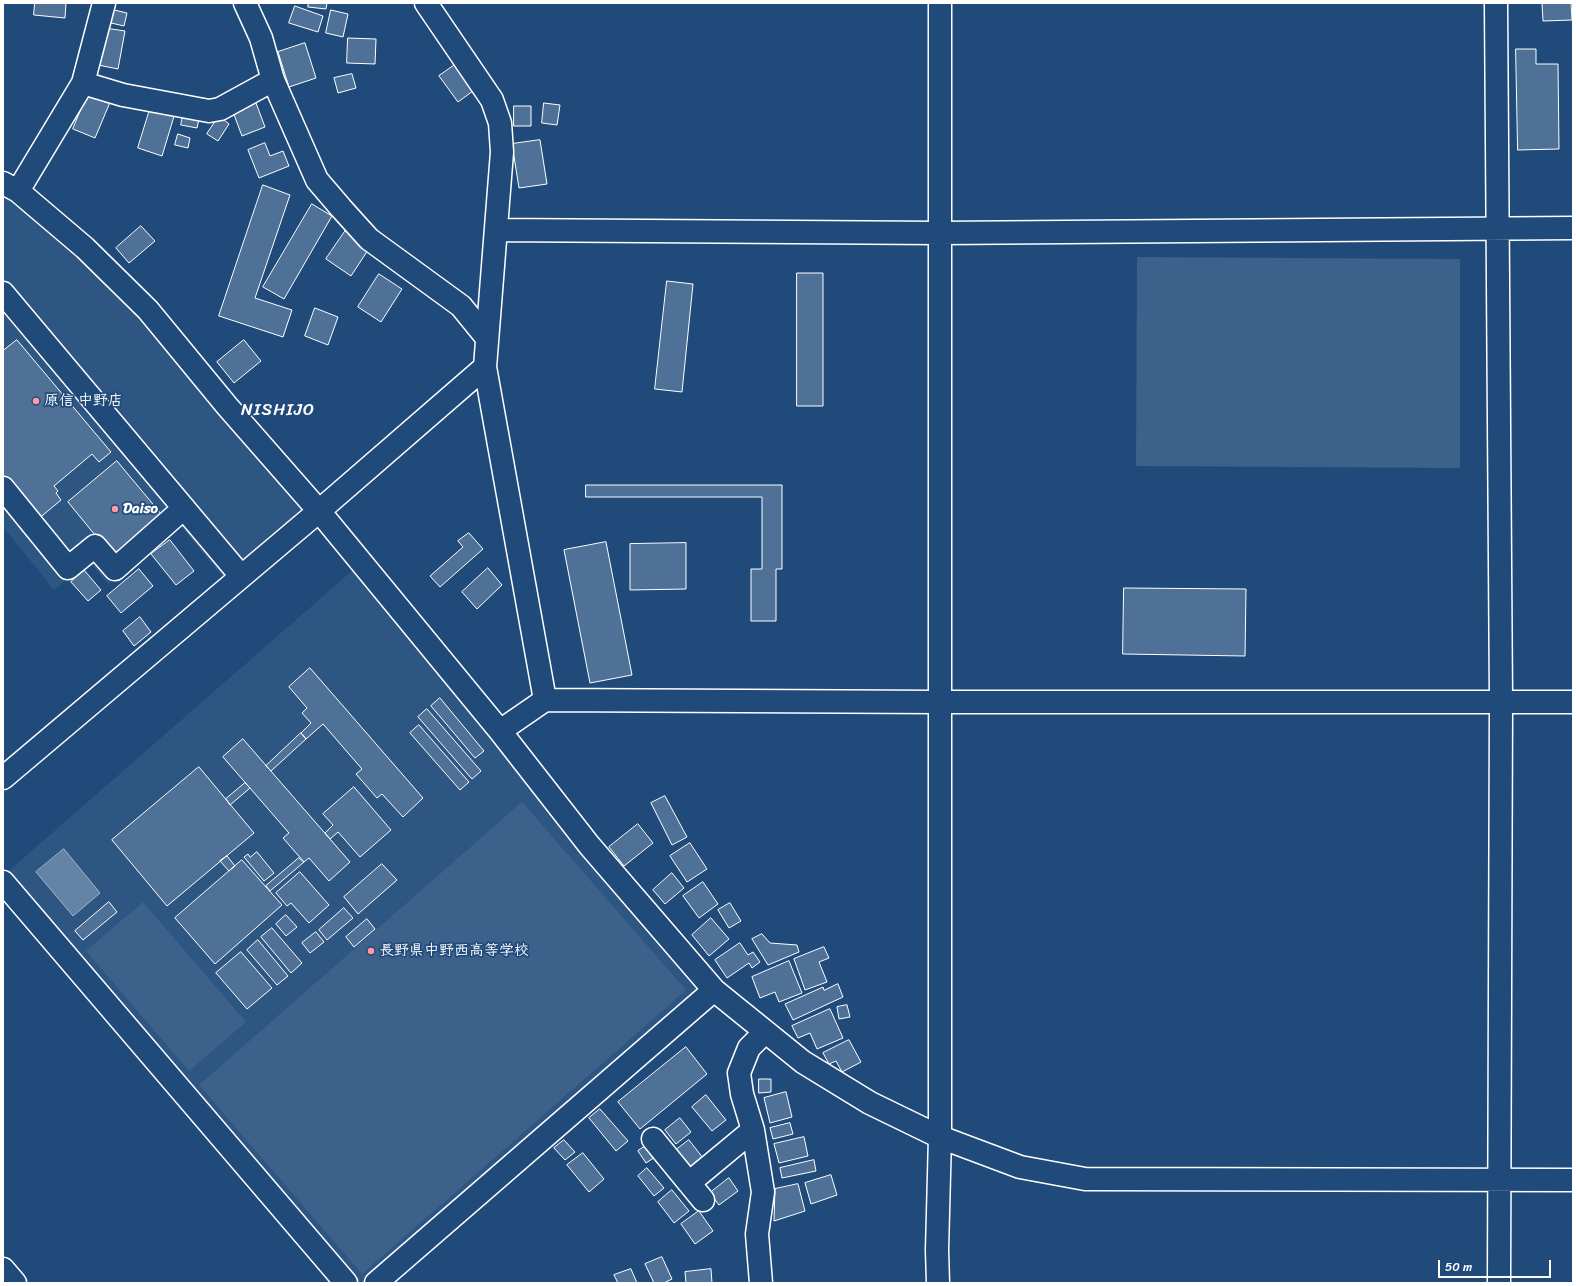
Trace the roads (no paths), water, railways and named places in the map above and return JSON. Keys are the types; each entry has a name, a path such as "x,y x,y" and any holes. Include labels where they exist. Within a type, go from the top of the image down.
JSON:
{"street":[{"path":"104,3 83,83 10,187 85,248 148,310 227,406 318,511 500,731 594,851 714,990 765,1032 803,1062 870,1103 940,1137 1020,1167 1085,1179 1573,1180"},
{"path":"245,3 261,38 273,80 317,180 369,239 461,306 487,338"},
{"path":"426,3 492,100 500,123 502,152 485,367 545,700"},
{"path":"938,1283 937,1250 940,1137 940,3"},
{"path":"1496,3 1501,701 1498,1283"},
{"path":"83,83 123,95 209,111 220,109 273,80"},
{"path":"496,230 940,233 1573,228"},
{"path":"3,294 241,576"},
{"path":"3,778 318,511 485,367"},
{"path":"3,488 68,568 95,546 115,569 184,508"},
{"path":"500,731 545,700 940,702 1573,702"},
{"path":"3,882 346,1283"},
{"path":"376,1283 714,990"},
{"path":"761,1283 757,1234 762,1192 753,1130 742,1094 740,1073 749,1048 765,1032"},
{"path":"689,1183 753,1130"},
{"path":"653,1139 703,1200"},
{"path":"3,1269 15,1283"}],"place":[{"name":"原信 中野店","path":"36,401"},
{"name":"Daiso","path":"115,509"},
{"name":"長野県中野西高等学校","path":"371,951"}],"district":[{"name":"NISHIJO","path":"278,411"}]}
